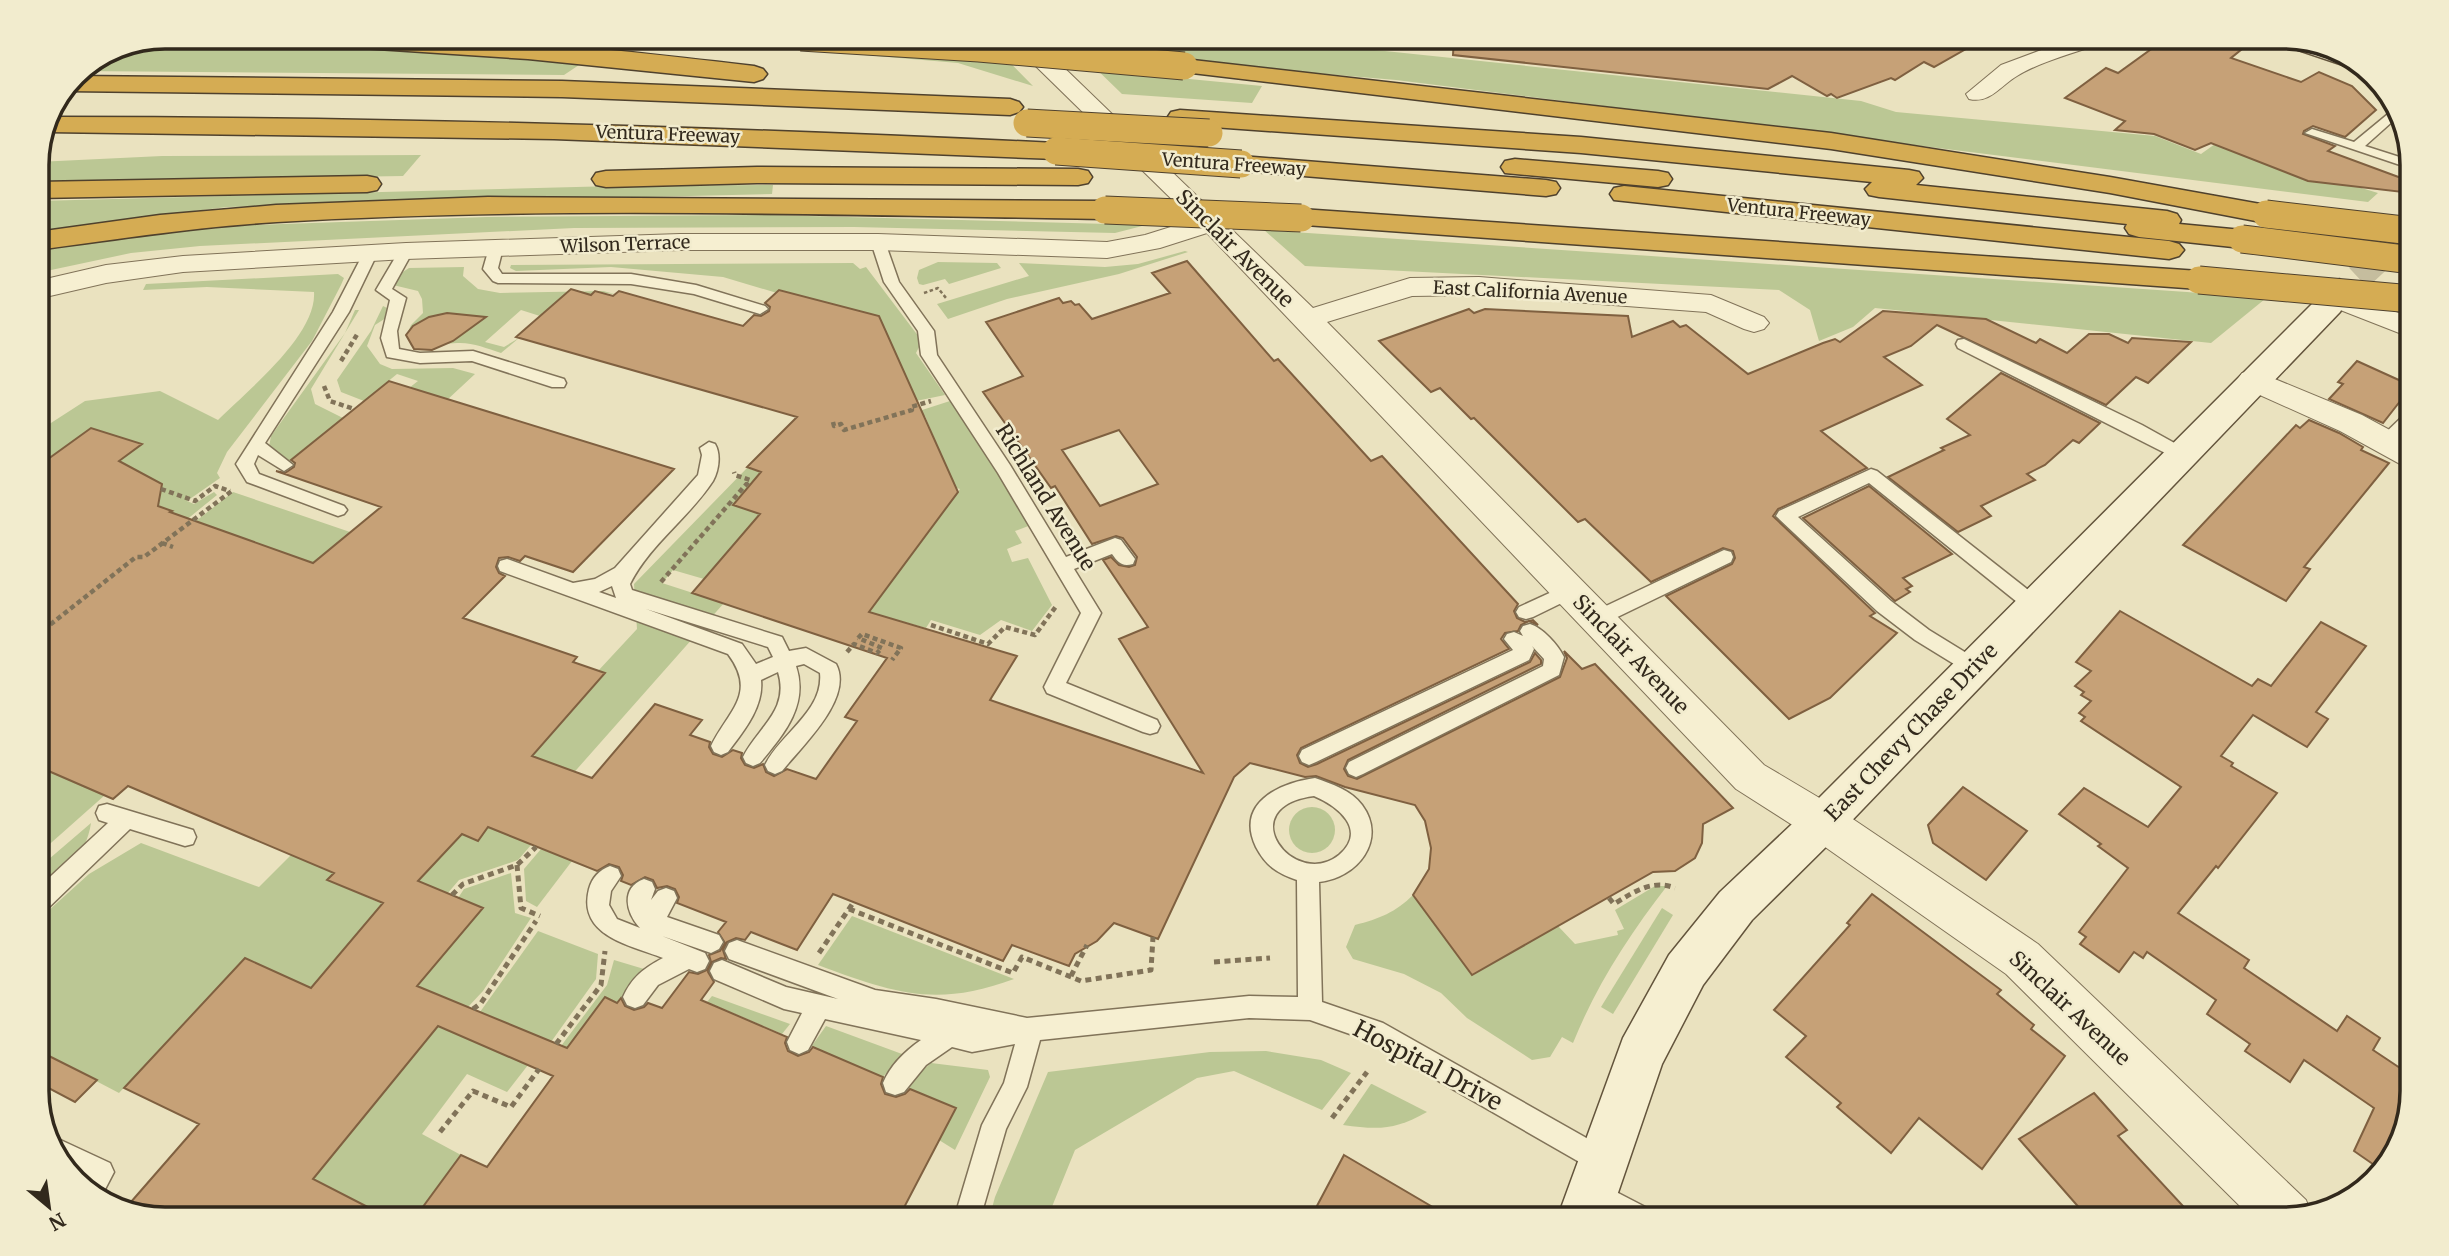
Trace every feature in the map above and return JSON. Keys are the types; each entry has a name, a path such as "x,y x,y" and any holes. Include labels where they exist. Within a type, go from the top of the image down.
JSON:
{"highway":[{"path":"498,49 673,64 1033,129"},
{"path":"990,49 1184,66 1830,141 2109,185 2247,235 2400,258"},
{"name":"Ventura Freeway","path":"82,84 562,89 1033,129 1248,171 2247,235 2400,231"},
{"path":"70,99 575,105 1214,139 2247,235 2400,246"},
{"path":"63,110 359,110 747,118 1033,129"},
{"name":"Ventura Freeway","path":"53,137 199,145 855,141 1180,118 1581,145 2247,235 2400,276"},
{"path":"49,190 757,175 1078,177 1248,171"},
{"path":"49,239 186,222 488,205 735,205 1105,211 1301,218 2199,280 2400,298"}],"main road":[{"name":"East Chevy Chase Drive","path":"1593,1191 1640,1055 1686,970 1736,906 1824,822 2332,301"}],"street":[{"name":"Sinclair Avenue","path":"1030,49 1212,223 1307,319 1749,777 1824,822 2022,959 2277,1207"},
{"path":"1037,56 1065,49"},
{"path":"1979,94 2009,70 2065,49"},
{"name":"Wilson Terrace","path":"49,287 106,274 183,264 371,252 680,242 878,242 1107,250 1150,242 1212,223"},
{"name":"East California Avenue","path":"1307,319 1410,287 1479,286 1711,304 1754,323"},
{"path":"2332,301 2400,325"},
{"path":"2253,380 2351,423 2399,449"}],"lane":[{"path":"2356,147 2389,116"},
{"path":"2312,133 2400,160"},
{"name":"Richland Avenue","path":"878,242 892,282 926,331 929,355 1091,613 1054,687 1150,726"},
{"path":"496,248 489,269 498,278 631,279 696,290 760,309"},
{"path":"406,251 384,290 398,298 399,312 389,327 388,342 393,353 420,359 473,356 558,383"},
{"path":"338,510 253,478 245,464 347,300 371,252"},
{"path":"1964,344 2180,454"},
{"path":"256,445 284,465"},
{"path":"573,590 599,585 622,573 706,477 712,455 709,448"},
{"path":"1974,667 1922,635 1884,606 1785,516 1871,475 2034,605"},
{"path":"1062,566 1115,545 1126,559"},
{"path":"1596,619 1724,557"},
{"path":"632,562 621,584 624,594 706,630 734,649 748,664 752,686 744,716 721,746"},
{"path":"507,566 573,590 706,630 775,642 790,673 791,697 784,719 753,757"},
{"path":"1523,627 1569,591"},
{"path":"1309,756 1522,655 1523,627"},
{"path":"1356,768 1552,670 1554,657 1523,627"},
{"path":"750,676 784,660 806,656 829,669 831,686 824,704 775,765"},
{"path":"1292,784 1296,788 1328,787 1349,802 1359,817 1362,834 1358,850 1345,863 1328,872 1308,873 1288,868 1273,857 1263,841 1261,825 1266,809 1292,784"},
{"path":"49,891 117,816 185,837"},
{"path":"1308,873 1310,1009"},
{"path":"610,876 601,887 597,907 609,926 691,960 650,977 635,997"},
{"path":"644,890 639,896 640,912 650,922 711,942"},
{"path":"657,923 654,912 666,898"},
{"path":"737,951 875,1002 936,1010 1031,1029"},
{"path":"722,971 784,998 972,1040 1031,1029"},
{"path":"799,1042 819,1007"},
{"name":"Hospital Drive","path":"1031,1029 1249,1007 1310,1009 1374,1031 1593,1191 1621,1207"},
{"path":"971,1207 995,1125 1014,1087 1031,1029"},
{"path":"895,1083 917,1057 949,1035"},
{"path":"70,1158 101,1172 94,1183"}],"path":[{"path":"924,293 938,288 946,298"},
{"path":"338,366 353,344 371,308 347,300"},
{"path":"330,376 323,387 330,401 354,409"},
{"path":"833,422 834,426 841,424 844,430 955,394"},
{"path":"161,489 195,501 215,486 230,492"},
{"path":"49,625 135,557 144,557 236,487"},
{"path":"162,543 173,547"},
{"path":"931,625 988,644 1005,626 1035,635 1057,605 1054,598"},
{"path":"844,656 854,643 877,653 882,648 858,638 862,634 901,648 892,660"},
{"path":"452,895 463,884 517,865 536,847"},
{"path":"472,1009 481,1003 538,919 521,908 517,865"},
{"path":"1609,898 1614,904 1652,883 1665,882 1675,888"},
{"path":"814,960 851,906 1013,973 1022,957 1081,981 1151,970 1153,937"},
{"path":"1071,976 1087,945"},
{"path":"556,1044 601,985 605,950"},
{"path":"1214,962 1270,958"},
{"path":"440,1132 473,1091 511,1107 539,1069"},
{"path":"1332,1118 1367,1072"}],"green space":[{"path":"165,49 396,49 582,63 564,75 98,71 120,58 142,51"},
{"path":"795,49 997,49 1033,86 958,63"},
{"path":"1129,49 1365,49 1861,101 1896,112 2155,136 2201,154 2215,144 2378,193 2368,202 1396,80 1184,62 1179,78 1262,86 1252,103 1122,94 1087,60"},
{"path":"421,155 403,176 49,182 49,161 162,156"},
{"path":"773,185 772,194 227,207 49,232 49,201 615,186"},
{"path":"770,215 1146,225 1115,233 854,227 574,228 200,246 131,253 49,270 49,247 226,226 487,217"},
{"path":"1264,230 2265,299 2211,343 1875,308 1853,327 1819,341 1810,310 1779,290 1305,266"},
{"path":"1188,252 1119,274 1007,299 948,319 937,304 1029,276 1019,263 1105,267 1138,264"},
{"path":"938,262 997,263 1001,268 949,284 945,279 919,284 919,270"},
{"path":"853,263 860,269 866,267 922,341 916,353 945,395 916,401 879,316 777,293 723,277 611,267 516,271 510,268 511,265"},
{"path":"464,267 463,276 478,289 500,293 603,291 615,294 595,292 587,298 540,316 521,310 485,342 504,347 519,338 501,353 463,343 411,346 407,335 411,325 423,313 422,299 418,291 393,285 395,277 409,268"},
{"path":"338,274 344,278 312,341 227,452 217,473 220,478 187,501 194,504 214,492 217,495 143,555 124,548 172,511 149,502 160,492 160,483 91,482 141,444 91,428 49,458 49,424 85,401 160,391 218,420 262,378 293,343 312,309 314,292 207,287 143,290 146,284"},
{"path":"383,306 391,310 389,316 375,325 367,346 380,364 392,369 453,368 475,374 447,400 409,388 418,381 397,374 364,401 341,392 337,380 371,331"},
{"path":"355,310 359,310 311,389 315,404 343,418 289,461 269,447 271,436 345,333"},
{"path":"950,401 1033,520 1031,525 1015,531 1022,543 1007,549 1012,562 1028,558 1052,605 1032,631 1001,620 980,635 931,620 926,628 869,612 960,489 926,479 920,468 944,461 925,416 889,425"},
{"path":"747,468 761,472 734,505 760,514 704,579 673,570 662,583 724,603 516,838 531,845 518,860 459,880 447,894 418,882 605,674 598,671 637,629 634,584"},
{"path":"233,492 350,532 314,563 207,525 168,543"},
{"path":"49,771 105,795 49,845"},
{"path":"1312,807 1328,814 1335,830 1328,846 1312,853 1296,846 1289,830 1296,814"},
{"path":"91,823 78,856 49,887 49,859"},
{"path":"141,843 259,887 291,855 334,873 328,880 387,906 370,923 367,922 342,951 342,985 310,988 245,958 119,1093 49,1056 49,910 89,874"},
{"path":"541,849 572,861 537,907 526,901 524,869"},
{"path":"511,873 515,913 531,918 483,991 468,1007 417,986 483,908 458,898 464,889"},
{"path":"1655,886 1667,886 1614,962 1573,1043 1562,1037 1550,1057 1532,1060 1467,1018 1441,993 1404,974 1353,959 1346,947 1355,925 1387,914 1413,895 1472,975 1558,926 1575,944 1618,935 1617,931 1624,929 1615,910"},
{"path":"1662,908 1673,915 1613,1014 1601,1007"},
{"path":"852,916 1014,979 986,988 937,995 892,989 818,965"},
{"path":"538,931 598,954 596,979 551,1042 480,1012"},
{"path":"614,960 644,969 617,1003 605,998 567,1048 561,1046 607,985"},
{"path":"712,996 790,1024 782,1034 707,1002"},
{"path":"438,1026 528,1065 507,1092 467,1074 422,1134 461,1155 423,1207 368,1207 313,1179"},
{"path":"826,1026 902,1054 883,1077 811,1047"},
{"path":"1266,1051 1321,1060 1351,1073 1322,1110 1234,1071 1197,1078 1075,1150 1052,1207 992,1207 1048,1072 1210,1052"},
{"path":"931,1063 988,1070 990,1077 955,1150 939,1140 956,1108 909,1088 914,1078"},
{"path":"1371,1084 1427,1112 1386,1127 1343,1125"}],"building":[{"path":"1453,49 1966,49 1934,67 1924,62 1895,80 1891,78 1837,98 1831,94 1827,96 1792,76 1768,89 1453,55"},
{"path":"2151,49 2242,49 2231,58 2301,82 2319,72 2352,86 2376,110 2345,137 2313,126 2303,134 2335,146 2328,151 2400,178 2400,192 2308,181 2211,143 2195,150 2154,134 2115,130 2125,121 2065,98 2106,68 2118,73"},
{"path":"1187,261 1274,361 1278,359 1371,461 1382,456 1518,604 1514,611 1517,618 1529,621 1521,625 1518,631 1505,633 1501,639 1509,649 1301,748 1297,755 1300,763 1308,767 1317,764 1530,662 1535,653 1541,660 1541,664 1348,760 1344,769 1348,776 1357,779 1560,677 1567,658 1564,651 1582,669 1595,664 1733,808 1703,824 1702,843 1695,858 1675,871 1653,872 1472,975 1413,895 1429,869 1431,848 1425,821 1415,805 1345,787 1316,776 1305,777 1250,763 1234,777 1158,939 1114,923 1097,941 1075,954 1069,966 1012,945 1003,961 833,894 797,950 751,932 745,940 736,938 727,942 723,950 726,959 712,962 708,972 714,982 701,1000 787,1037 785,1043 788,1051 798,1056 809,1052 813,1047 883,1077 881,1084 885,1094 896,1097 910,1089 956,1108 904,1207 423,1207 461,1155 487,1167 553,1076 438,1026 313,1179 368,1207 165,1207 131,1202 199,1124 124,1088 245,958 311,988 383,903 327,880 334,873 128,786 113,799 49,771 49,458 91,428 142,444 119,461 162,484 158,506 313,563 381,507 276,471 285,473 294,467 295,463 291,460 389,381 674,469 573,572 525,556 520,561 508,557 499,558 496,567 499,573 505,576 463,618 577,657 573,662 605,673 532,756 592,778 655,704 702,720 690,735 710,742 709,747 713,754 722,757 733,750 742,753 741,758 745,765 754,768 763,764 766,772 774,776 787,769 816,779 857,721 845,717 887,658 692,593 760,514 733,505 761,472 747,467 797,417 516,337 571,289 591,295 595,291 613,296 619,291 743,326 754,315 761,316 769,311 770,307 765,303 779,290 879,316 958,492 869,612 1017,656 990,700 1203,773 1119,639 1148,627 1103,560 1111,557 1119,565 1129,567 1135,565 1137,557 1123,538 1116,536 1092,544 1055,486 1051,488 983,392 1023,376 986,322 1059,298 1063,303 1071,301 1075,305 1079,304 1092,319 1170,293 1152,273","holes":["1119,430 1158,484 1100,506 1062,450","488,827 597,871 609,864 619,867 623,875 621,881 631,885 645,877 653,880 657,888 667,886 675,889 679,897 677,903 726,922 718,932 725,943 720,951 709,955 711,962 707,970 698,974 689,972 662,1008 648,1003 634,1010 625,1006 621,998 617,1003 605,997 567,1048 417,986 483,908 418,881 462,834 478,841"]},
{"path":"1469,309 1474,313 1485,309 1628,316 1632,337 1673,321 1680,327 1686,325 1748,374 1823,343 1835,339 1840,342 1883,311 1986,319 2036,343 2040,339 2067,353 2089,334 2109,334 2128,343 2132,338 2191,342 2148,383 2136,377 2106,405 1937,325 1911,346 1884,357 1922,385 1821,431 1867,468 1778,509 1773,516 1875,613 1870,616 1897,633 1830,698 1789,719 1666,596 1732,564 1735,558 1733,551 1723,548 1651,582 1585,519 1578,522 1474,418 1471,419 1440,388 1431,392 1379,341"},
{"path":"447,313 486,317 453,341 432,350 414,349 406,335 413,326 429,317"},
{"path":"2357,361 2400,381 2400,401 2383,423 2329,399 2343,384 2338,382"},
{"path":"2001,373 2100,423 2079,443 2073,440 2045,465 2027,474 2035,480 1981,506 1991,516 1958,532 1888,477 1970,435 1947,419"},
{"path":"2309,420 2339,433 2363,447 2361,450 2389,463 2304,567 2310,569 2286,601 2183,545 2296,425 2300,428"},
{"path":"1869,486 1952,554 1903,578 1912,586 1906,589 1910,592 1895,601 1803,518"},
{"path":"2120,611 2252,686 2258,679 2271,686 2321,622 2366,646 2316,712 2328,719 2307,747 2253,715 2221,756 2233,763 2231,766 2277,793 2218,868 2216,866 2178,913 2249,960 2244,968 2337,1031 2347,1016 2380,1038 2373,1050 2400,1068 2400,1091 2396,1121 2388,1142 2374,1165 2354,1151 2374,1108 2304,1060 2290,1082 2245,1051 2250,1044 2207,1014 2216,1000 2147,952 2143,958 2134,952 2119,972 2080,944 2086,937 2079,932 2128,868 2098,846 2101,844 2059,814 2084,788 2148,827 2181,787 2081,721 2085,717 2079,713 2091,701 2081,695 2084,692 2075,686 2091,671 2076,662"},
{"path":"1963,787 2027,831 1986,880 1933,843 1928,825"},
{"path":"1872,894 2001,990 1997,994 2034,1025 2031,1029 2065,1056 1982,1169 1919,1118 1891,1153 1837,1107 1841,1103 1786,1057 1806,1036 1774,1010 1850,925 1847,923"},
{"path":"49,1056 97,1080 75,1102 49,1088"},
{"path":"2094,1093 2127,1130 2118,1136 2184,1207 2078,1207 2019,1139"},
{"path":"1344,1155 1433,1207 1316,1207"}],"tunnel":[{"path":"2329,305 2400,239"}]}
